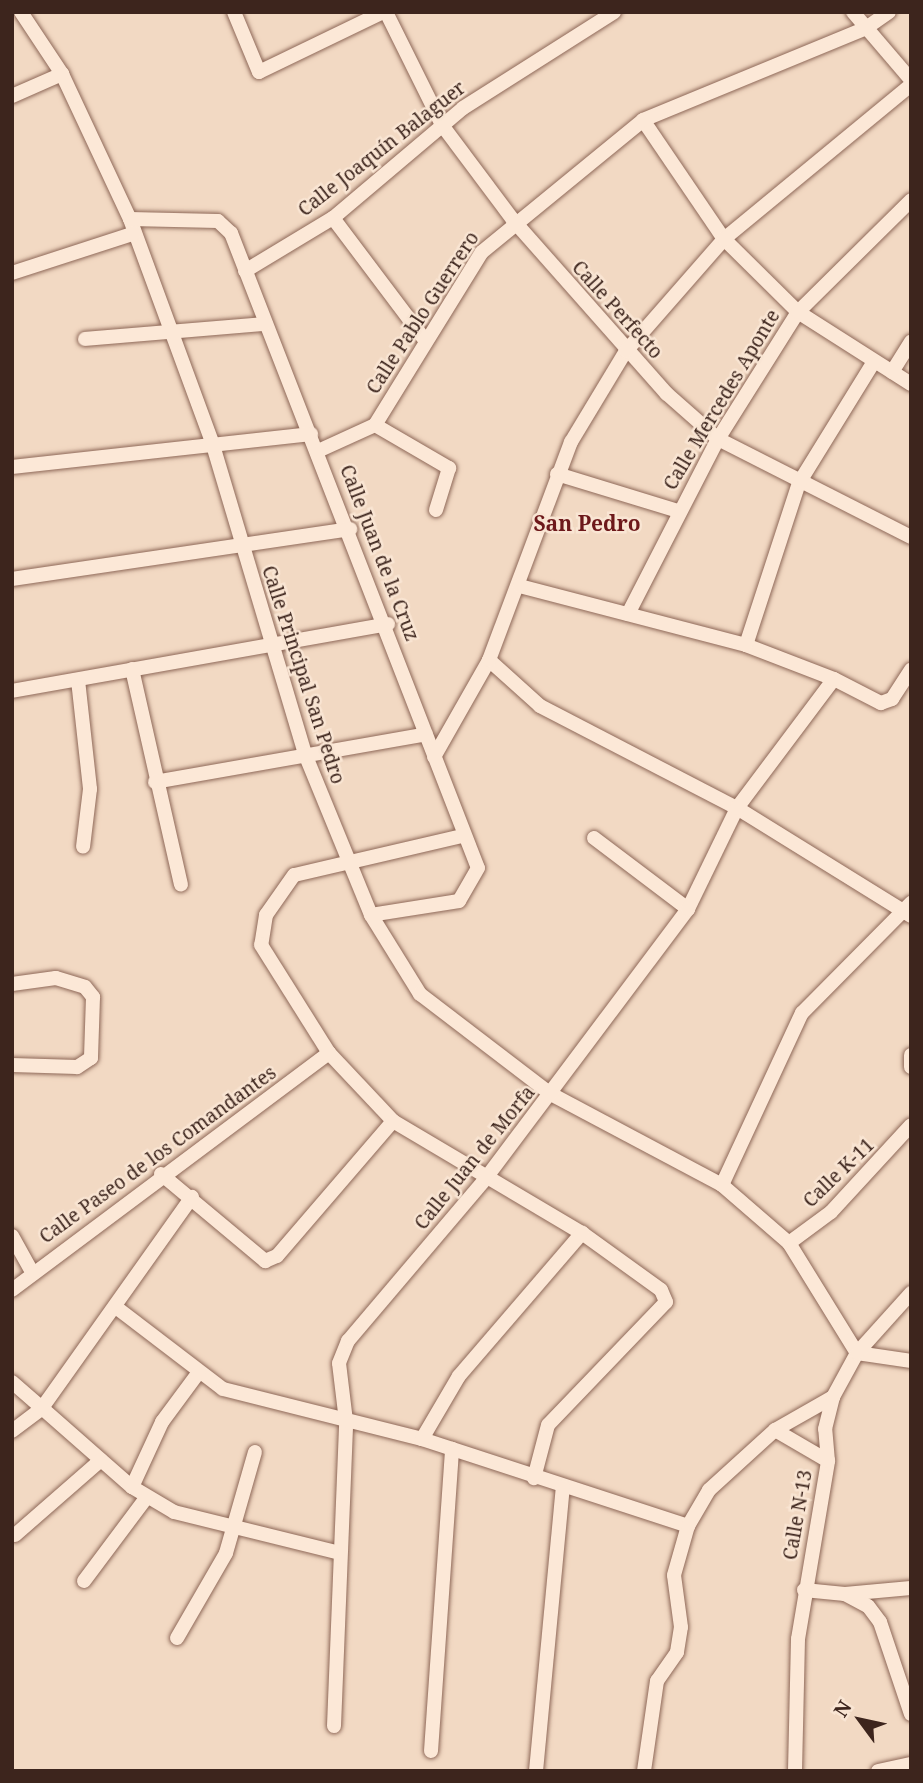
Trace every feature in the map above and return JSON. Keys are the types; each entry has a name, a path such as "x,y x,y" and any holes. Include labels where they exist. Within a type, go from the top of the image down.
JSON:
{"street":[{"name":"Calle Principal San Pedro","path":"21,12 62,74 132,226 168,330 212,442 305,754 371,915 420,994 551,1094 722,1185 789,1243 857,1353"},
{"path":"234,12 259,72 384,12"},
{"name":"Calle Perfecto","path":"384,12 442,125 513,220 626,351 718,439 799,484 911,537"},
{"name":"Calle Joaquín Balaguer","path":"245,271 333,218 442,125 614,12"},
{"path":"433,757 456,726 489,660 520,586 557,474 626,351 724,239 911,83 853,12"},
{"name":"Calle Pablo Guerrero","path":"318,451 374,425 482,252 513,220 643,120 866,28 889,12"},
{"path":"12,96 62,74"},
{"path":"643,120 724,239 797,312 873,363 911,384"},
{"name":"Calle Mercedes Aponte","path":"628,614 678,511 718,439 797,312 911,200"},
{"path":"333,218 425,340"},
{"name":"Calle Juan de la Cruz","path":"12,273 132,226 218,221 231,233 264,324 388,624 433,757 462,835 478,868 459,901 371,915"},
{"path":"85,339 264,324"},
{"path":"892,373 911,342"},
{"path":"746,645 799,484 873,363"},
{"path":"374,425 449,468 436,510"},
{"path":"12,467 212,442 311,434"},
{"path":"557,474 678,511"},
{"path":"12,579 242,548 350,528"},
{"path":"520,586 746,645 833,676 881,703 910,675"},
{"path":"12,691 388,624"},
{"path":"489,660 541,706 737,808 908,909 802,1013 722,1185"},
{"path":"132,669 155,782 181,885"},
{"name":"Calle Juan de Morfa","path":"334,1726 346,1421 339,1363 348,1341 486,1178 688,909 737,808 833,676"},
{"path":"78,680 90,789 82,847"},
{"path":"155,782 426,734"},
{"path":"462,835 294,875 266,915 261,945 329,1054 393,1121 582,1233 651,1279 666,1302 548,1425 534,1478"},
{"path":"594,838 688,909"},
{"path":"12,984 56,978 85,987 93,997 91,1058 77,1067 12,1065"},
{"name":"Calle Paseo de los Comandantes","path":"12,1290 161,1174 329,1054"},
{"path":"911,1055 911,1066"},
{"path":"161,1174 265,1261 277,1256 393,1121"},
{"name":"Calle K-11","path":"789,1243 858,1185 911,1125"},
{"path":"12,1431 41,1408 117,1308 192,1198"},
{"path":"422,1439 458,1376 582,1233"},
{"path":"12,1236 32,1272"},
{"name":"Calle N-13","path":"795,1771 804,1590 828,1461 825,1429 833,1397 857,1353 911,1293"},
{"path":"117,1308 223,1389 422,1439 534,1478 688,1526"},
{"path":"857,1353 911,1361"},
{"path":"132,1487 162,1422 199,1372"},
{"path":"12,1382 146,1498 233,1528 340,1553"},
{"path":"645,1771 657,1681 677,1652 681,1627 674,1576 688,1526 709,1490 775,1430 833,1397"},
{"path":"775,1430 828,1461"},
{"path":"431,1751 452,1449"},
{"path":"177,1639 233,1528 255,1452"},
{"path":"15,1535 100,1460"},
{"path":"536,1771 563,1487"},
{"path":"84,1581 146,1498"},
{"path":"804,1590 845,1594 911,1588"},
{"path":"845,1594 868,1606 880,1622 911,1714"},
{"path":"878,1771 911,1764"}],"district":[{"name":"San Pedro","path":"587,523"}]}
